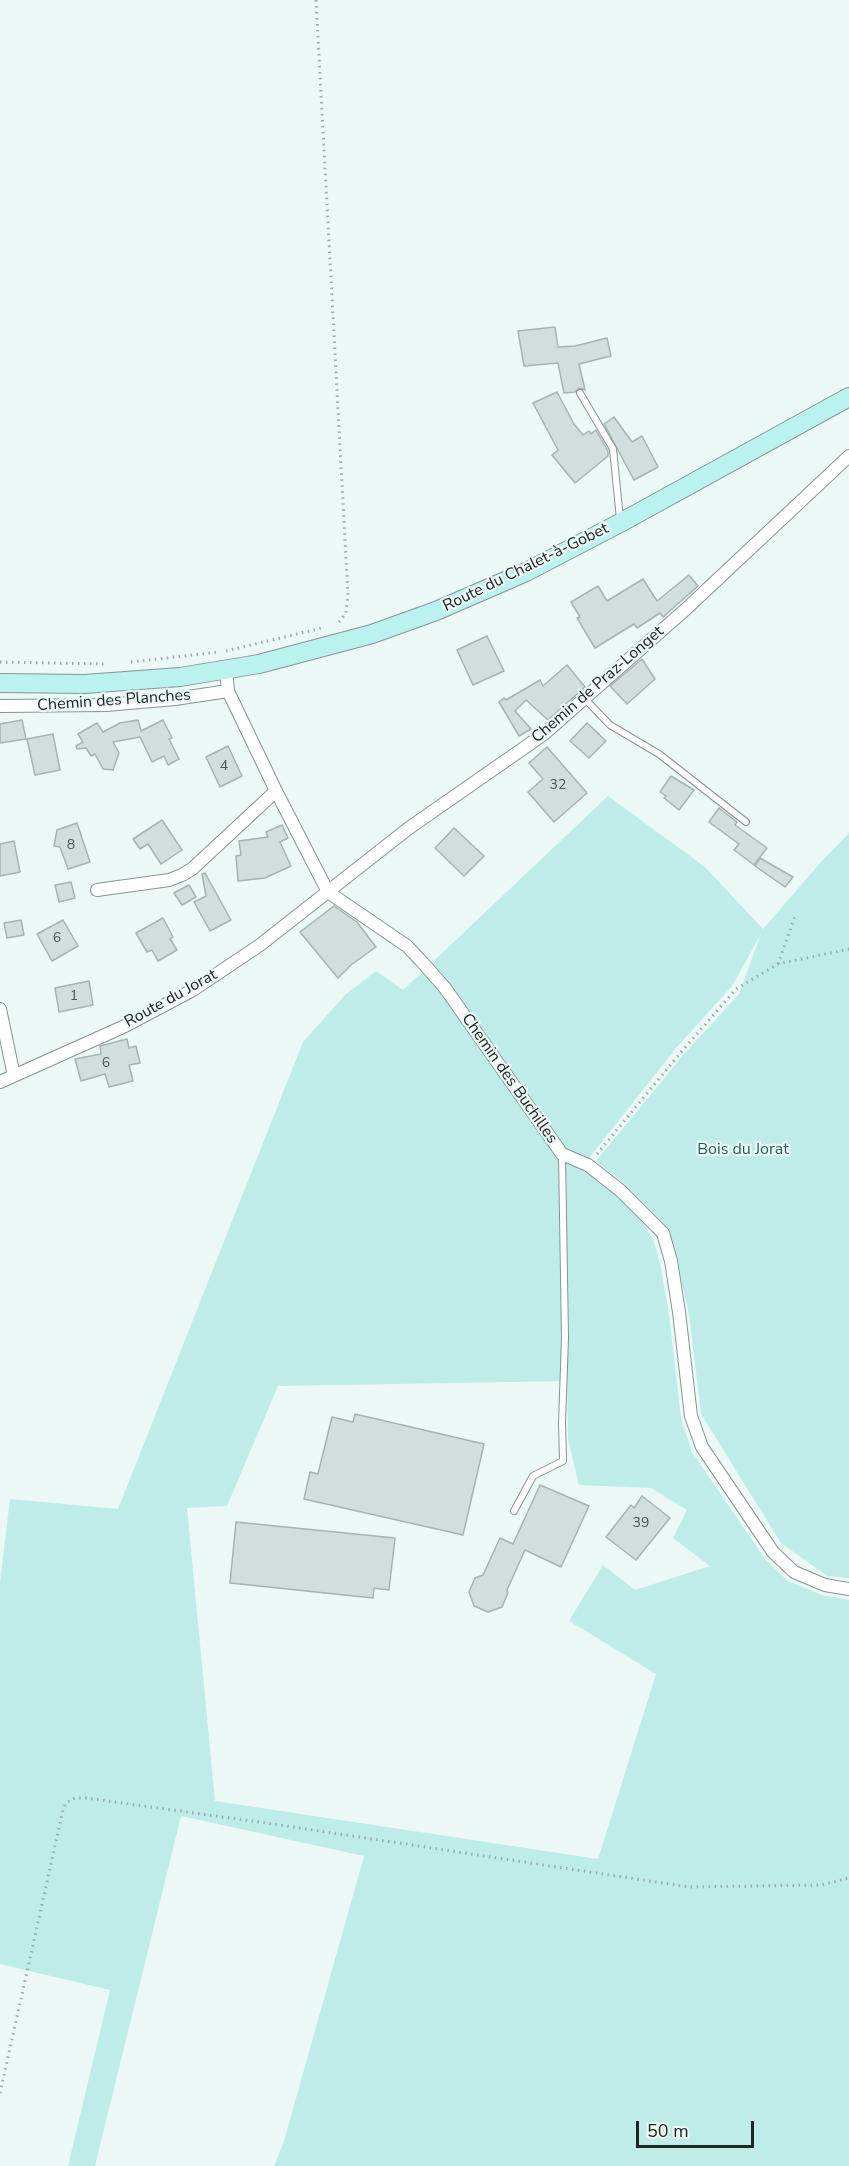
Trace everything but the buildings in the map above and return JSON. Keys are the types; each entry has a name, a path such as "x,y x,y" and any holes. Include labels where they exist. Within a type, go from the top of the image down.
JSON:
{"main road":[{"name":"Route du Chalet-à-Gobet","path":"0,683 85,684 226,670 335,645 436,611 526,572 849,397"}],"street":[{"name":"Chemin de Praz-Longet","path":"328,892 409,828 544,734 686,609 849,456"},
{"name":"Chemin des Buchilles","path":"226,670 228,691 328,892 407,946 445,988 562,1154 588,1165 621,1191 663,1233 671,1261 679,1312 691,1416 702,1447 773,1552 787,1566 794,1572 825,1585 849,1589"},
{"name":"Chemin des Planches","path":"0,706 106,705 175,699 228,691"},
{"path":"97,890 169,880 182,875 192,869 276,791"},
{"name":"Route du Jorat","path":"0,1082 125,1026 193,990 260,945 328,892"},
{"path":"0,1009 14,1076"}],"lane":[{"path":"580,393 614,449 620,523"},
{"path":"584,698 610,725 659,754 746,822"},
{"path":"514,1511 533,1476 563,1461 562,1423 566,1338 562,1154"}],"path":[{"path":"123,663 224,651 338,625 346,613 348,595 316,0"},
{"path":"0,662 112,664"},
{"path":"778,964 795,916"},
{"path":"588,1165 736,989 778,964 849,949"},
{"path":"0,2093 63,1810 66,1803 75,1798 273,1824 689,1887 822,1885 849,1878"}],"green space":[{"name":"Bois du Jorat","path":"608,796 705,867 763,929 849,833 849,1578 827,1576 781,1543 701,1414 689,1314 668,1227 626,1185 596,1161 685,1053 739,994 761,934 732,986 676,1048 582,1167 618,1197 643,1223 653,1239 660,1263 669,1314 681,1418 692,1452 765,1559 788,1581 822,1595 849,1600 849,2166 274,2166 284,2141 364,1856 181,1816 95,2166 68,2166 110,1990 0,1964 0,1582 10,1499 118,1509 303,1042 346,994 376,971 403,990","holes":["567,1381 568,1439 579,1485 651,1488 687,1510 673,1538 710,1566 635,1590 603,1565 569,1621 656,1674 598,1859 215,1801 187,1508 227,1506 278,1386"]}]}
